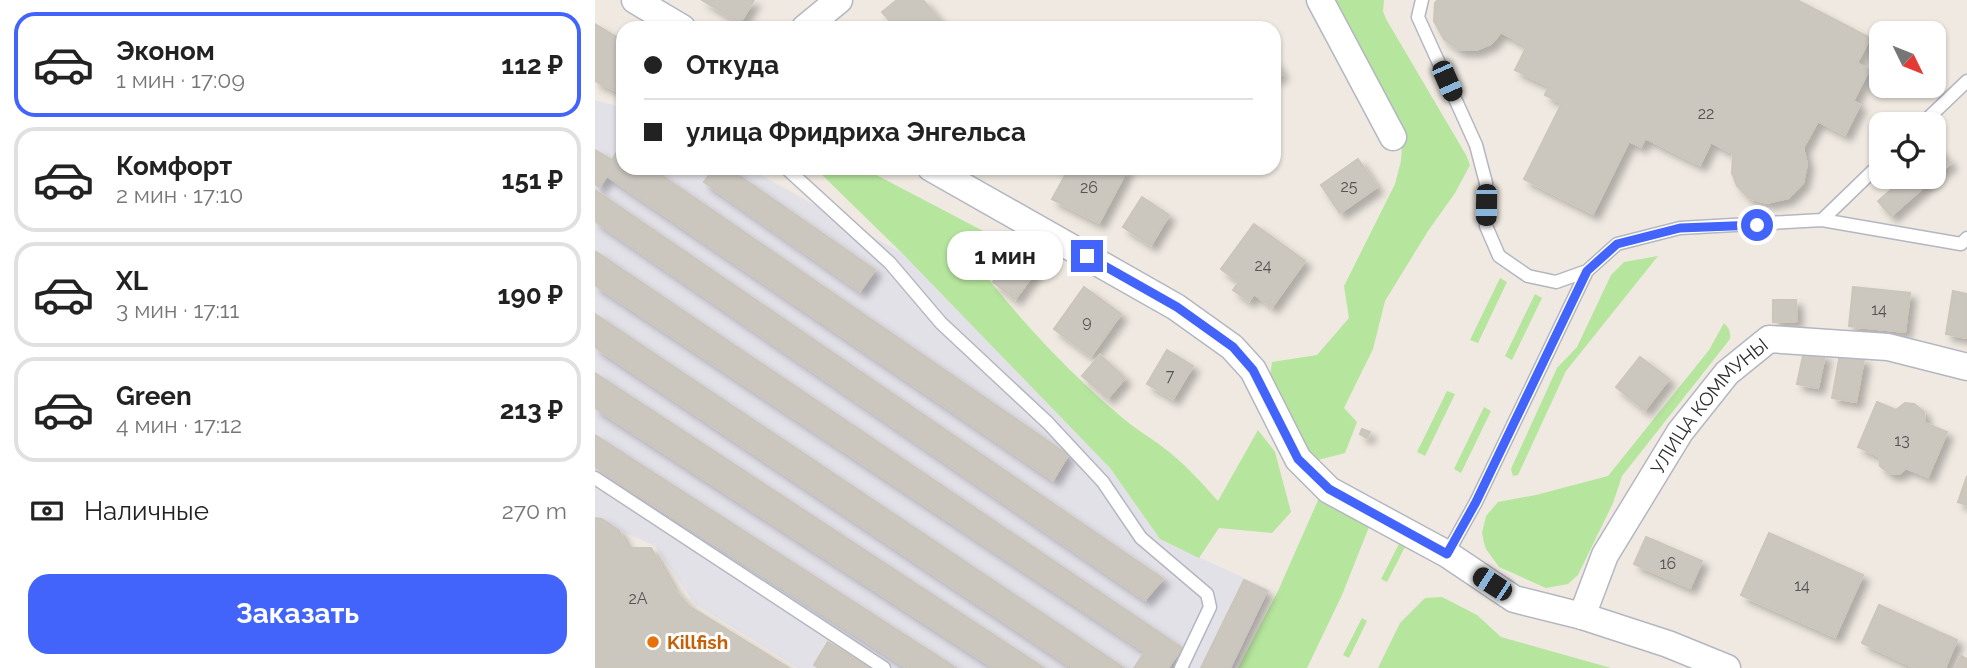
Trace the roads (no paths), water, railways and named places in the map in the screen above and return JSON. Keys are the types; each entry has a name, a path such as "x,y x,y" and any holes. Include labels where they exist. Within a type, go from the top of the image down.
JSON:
{"street":[{"path":"814,21 839,0"},
{"path":"1320,0 1393,137"},
{"path":"652,13 668,21"},
{"path":"942,175 1177,307 1233,347 1253,370 1298,459 1329,489 1447,554 1514,599 1582,616 1668,644 1727,668"},
{"name":"УЛИЦА КОММУНЫ","path":"1582,616 1605,555 1680,432 1727,373 1769,338 1888,347 1967,367"}],"lane":[{"path":"1422,0 1418,17 1476,145 1486,183 1486,226 1499,257 1528,276 1556,282 1587,271"},
{"path":"1935,112 1967,82"},
{"path":"794,175 890,263 941,323 1048,423 1103,482 1141,538 1206,594 1210,607 1181,668"},
{"path":"1822,220 1869,175"},
{"path":"1447,554 1476,502 1587,271 1617,244 1680,228 1822,220 1961,244 1967,238"},
{"path":"595,478 884,668"}],"place":[{"name":"Killfish","path":"653,642"}]}
